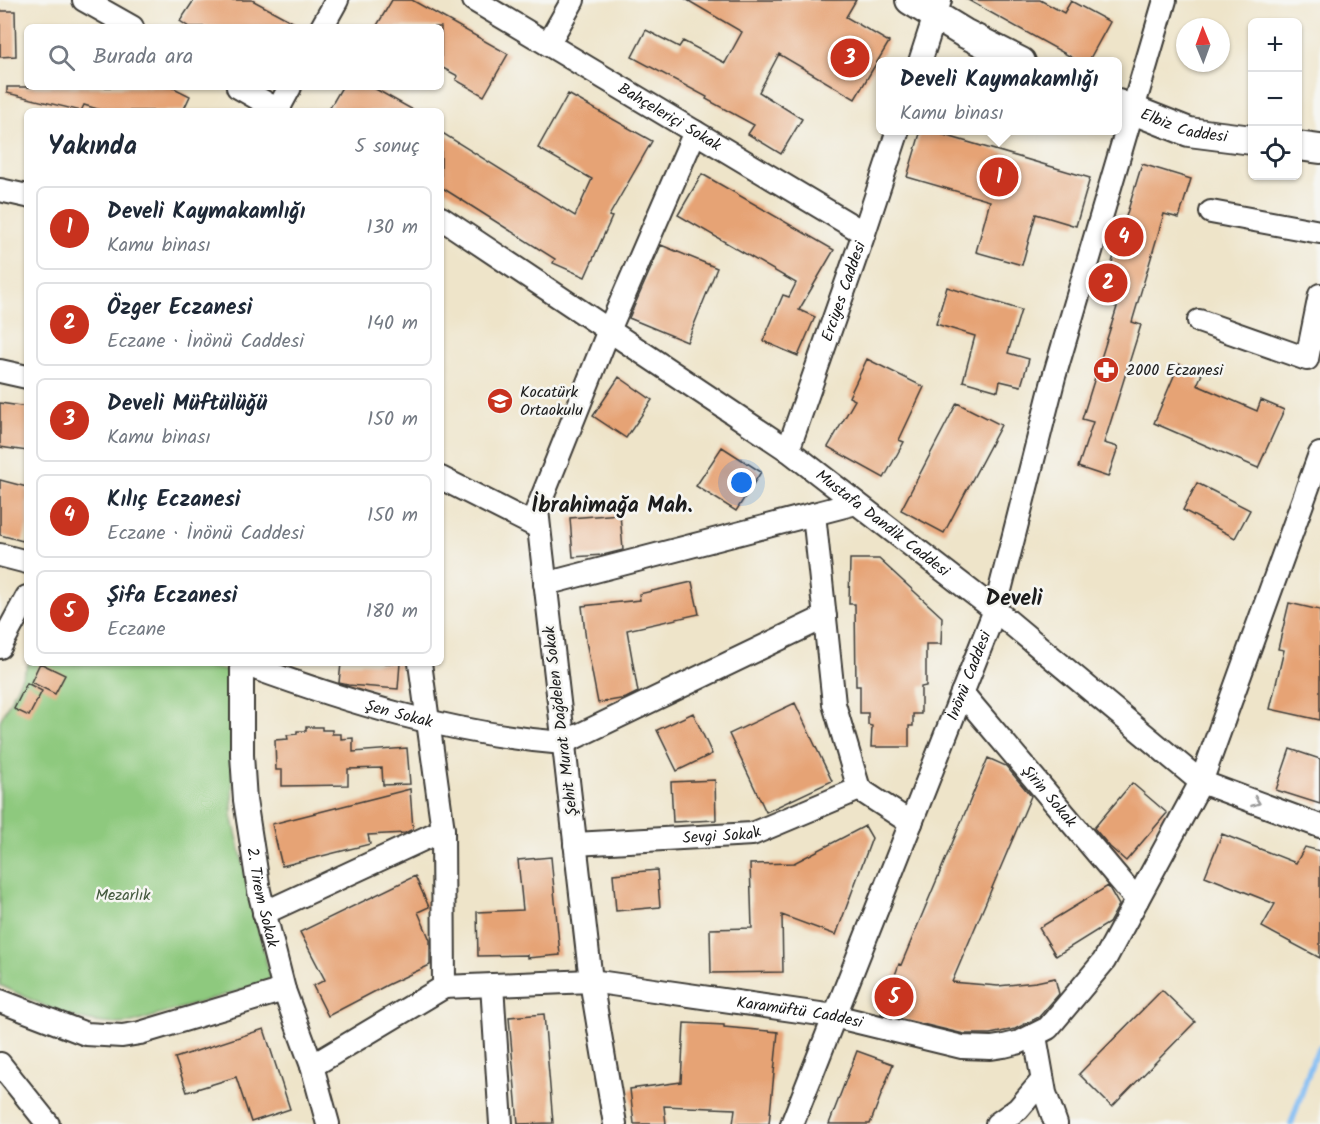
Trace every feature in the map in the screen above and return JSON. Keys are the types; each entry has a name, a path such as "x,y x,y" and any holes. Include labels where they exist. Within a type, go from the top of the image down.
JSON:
{"street":[{"path":"84,0 127,24"},
{"path":"324,24 338,0"},
{"name":"Bahçeleriçi Sokak","path":"474,0 864,233"},
{"path":"548,44 573,0"},
{"path":"910,0 938,8 964,33 1011,57"},
{"name":"İnönü Caddesi","path":"1125,107 1165,0"},
{"path":"922,57 938,8"},
{"path":"243,90 275,108"},
{"path":"279,108 288,90"},
{"name":"Elbiz Caddesi","path":"1125,107 1189,132 1248,139"},
{"name":"Şehit Murat Dağdelen Sokak","path":"615,1124 591,981 537,510 609,330 695,132"},
{"name":"Erciyes Caddesi","path":"788,450 896,135"},
{"name":"İnönü Caddesi","path":"792,1124 994,610 1118,135"},
{"path":"1302,147 1320,149"},
{"path":"0,190 24,195"},
{"path":"1210,212 1320,232"},
{"name":"Mustafa Dandik Caddesi","path":"444,220 788,450 994,610 1201,782 1320,826"},
{"path":"1199,321 1307,359 1320,295"},
{"path":"0,371 24,376"},
{"name":"Karamüftü Caddesi","path":"312,1066 444,987 492,985 591,981 834,1016 969,1048 1005,1046 1035,1036 1048,1028 1104,961 1201,782 1320,454"},
{"path":"444,480 538,527"},
{"path":"545,584 856,503"},
{"path":"814,514 834,704 859,789 911,823"},
{"path":"0,555 24,561"},
{"path":"0,647 24,603"},
{"path":"563,743 825,617"},
{"name":"2. Tirem Sokak","path":"242,666 241,732 245,800 251,846 264,913 284,990 312,1066 323,1121"},
{"name":"Şen Sokak","path":"251,666 322,691 428,723 496,736 563,743"},
{"path":"420,666 443,830 444,987"},
{"name":"Şirin Sokak","path":"962,693 1137,900"},
{"name":"Sevgi Sokak","path":"575,844 752,834 859,789"},
{"path":"264,913 443,830"},
{"path":"492,985 501,1124"},
{"path":"0,1001 86,1034 122,1036 140,1033 284,990"},
{"path":"1035,1036 1042,1081 1056,1124"},
{"path":"0,1064 48,1124"},
{"path":"997,1124 1018,1108 1042,1081"}],"green space":[{"name":"Mezarlık","path":"28,666 202,666 234,672 232,816 271,981 132,1023 113,1024 64,1014 0,985 0,721"}],"building":[{"path":"194,0 252,0 296,24 184,24 180,21"},
{"path":"392,0 412,0 508,54 484,96 456,80 458,76 444,69 444,24 378,24"},
{"path":"687,0 856,0 846,17 889,42 880,57 876,57 876,64 855,99 779,54 759,92 802,119 781,154 748,134 754,125 632,57 646,30 679,47 683,41 725,63 742,32"},
{"path":"968,0 1040,0 1064,13 1071,1 1110,22 1091,57 1071,57"},
{"path":"0,11 15,11 16,56 0,57"},
{"path":"7,87 24,87 24,90 178,90 190,96 184,108 94,108 84,105 82,108 69,108 7,93"},
{"path":"340,90 377,90 410,108 330,108"},
{"path":"568,94 652,141 609,216 612,217 585,277 553,263 555,259 444,189 444,134 575,216 592,179 538,148"},
{"path":"920,135 944,135 1090,178 1076,226 1036,214 1022,265 976,252 990,201 907,177"},
{"path":"1142,164 1191,179 1179,218 1164,214 1132,322 1141,325 1104,443 1118,447 1108,477 1078,467 1093,422 1082,419 1117,307 1100,302"},
{"path":"702,174 834,250 799,310 815,317 798,356 763,341 783,295 789,297 796,283 678,215"},
{"path":"661,245 717,268 687,342 629,318"},
{"path":"947,287 1021,310 1008,353 1029,359 1021,386 1000,381 998,391 963,381 975,336 936,324"},
{"path":"867,359 924,387 899,440 904,442 884,478 828,447 855,400 849,397"},
{"path":"1179,364 1202,374 1197,385 1257,411 1261,400 1284,410 1258,468 1154,423"},
{"path":"619,377 652,400 626,438 593,416"},
{"path":"0,403 24,407 24,451 0,447"},
{"path":"957,403 1001,425 944,533 901,510"},
{"path":"722,447 761,472 736,511 696,486"},
{"path":"0,480 24,486 24,537 23,541 0,535"},
{"path":"1197,483 1250,510 1235,538 1183,510"},
{"path":"620,514 623,550 603,555 573,557 570,518"},
{"path":"850,559 879,559 942,617 941,644 926,644 926,686 921,687 921,714 913,714 913,726 909,726 909,747 871,747 872,726 868,725 868,713 860,713 860,686 856,686 855,604 849,604"},
{"path":"692,582 699,614 627,630 638,692 626,698 598,703 582,606 640,600 639,594"},
{"path":"1289,603 1320,610 1320,720 1270,709 1284,650 1278,649"},
{"path":"39,666 46,666 65,675 55,694 31,682"},
{"path":"341,666 400,666 398,689 339,683"},
{"path":"27,683 42,691 29,716 14,709"},
{"path":"795,703 832,781 766,812 729,734"},
{"path":"693,713 712,754 677,771 657,730"},
{"path":"306,727 322,727 322,730 332,730 332,734 341,734 341,739 353,738 353,752 407,748 410,784 383,785 382,768 348,769 348,785 282,786 282,770 276,770 275,740 288,739 287,735 297,734 297,731 306,731"},
{"path":"1290,749 1320,759 1320,804 1276,790"},
{"path":"988,758 1006,766 1031,796 952,982 998,986 1055,978 1059,994 1039,1017 1015,1029 990,1034 964,1034 881,1014 899,964 901,965"},
{"path":"715,780 716,820 673,822 671,782"},
{"path":"1132,783 1167,813 1126,861 1094,828"},
{"path":"410,789 413,829 405,833 368,835 370,844 282,866 272,824"},
{"path":"865,826 872,838 836,935 782,915 783,972 711,973 710,929 752,928 750,864 794,863"},
{"path":"1222,834 1296,863 1305,847 1320,851 1320,958 1262,927 1275,904 1205,876"},
{"path":"551,857 560,955 527,958 527,955 478,956 477,912 523,910 518,860"},
{"path":"657,870 660,907 616,911 613,874"},
{"path":"415,876 429,907 418,912 430,940 430,965 328,1016 313,986 325,980 300,932"},
{"path":"1108,886 1119,905 1109,923 1056,956 1039,928"},
{"path":"1162,990 1195,1022 1112,1107 1079,1074"},
{"path":"544,1014 553,1123 518,1124 509,1017"},
{"path":"684,1023 724,1025 724,1027 778,1032 769,1124 733,1124 735,1109 664,1106 666,1124 634,1124 630,1089 681,1082"},
{"path":"264,1029 290,1109 251,1122 236,1077 187,1092 175,1058"},
{"path":"857,1051 893,1064 870,1124 829,1124"}],"waterway":[{"path":"1291,1124 1313,1060 1320,1047"}],"place":[{"name":"Develi Müftülüğü","path":"850,58"},
{"name":"Develi Kaymakamlığı","path":"999,177"},
{"name":"Kılıç Eczanesi","path":"1124,237"},
{"name":"Özger Eczanesi","path":"1108,283"},
{"name":"2000 Eczanesi","path":"1106,370"},
{"name":"Kocatürk Ortaokulu","path":"500,401"},
{"name":"Şifa Eczanesi","path":"894,997"}],"district":[{"name":"İbrahimağa Mah.","path":"612,506"},
{"name":"Develi","path":"1014,599"}]}
